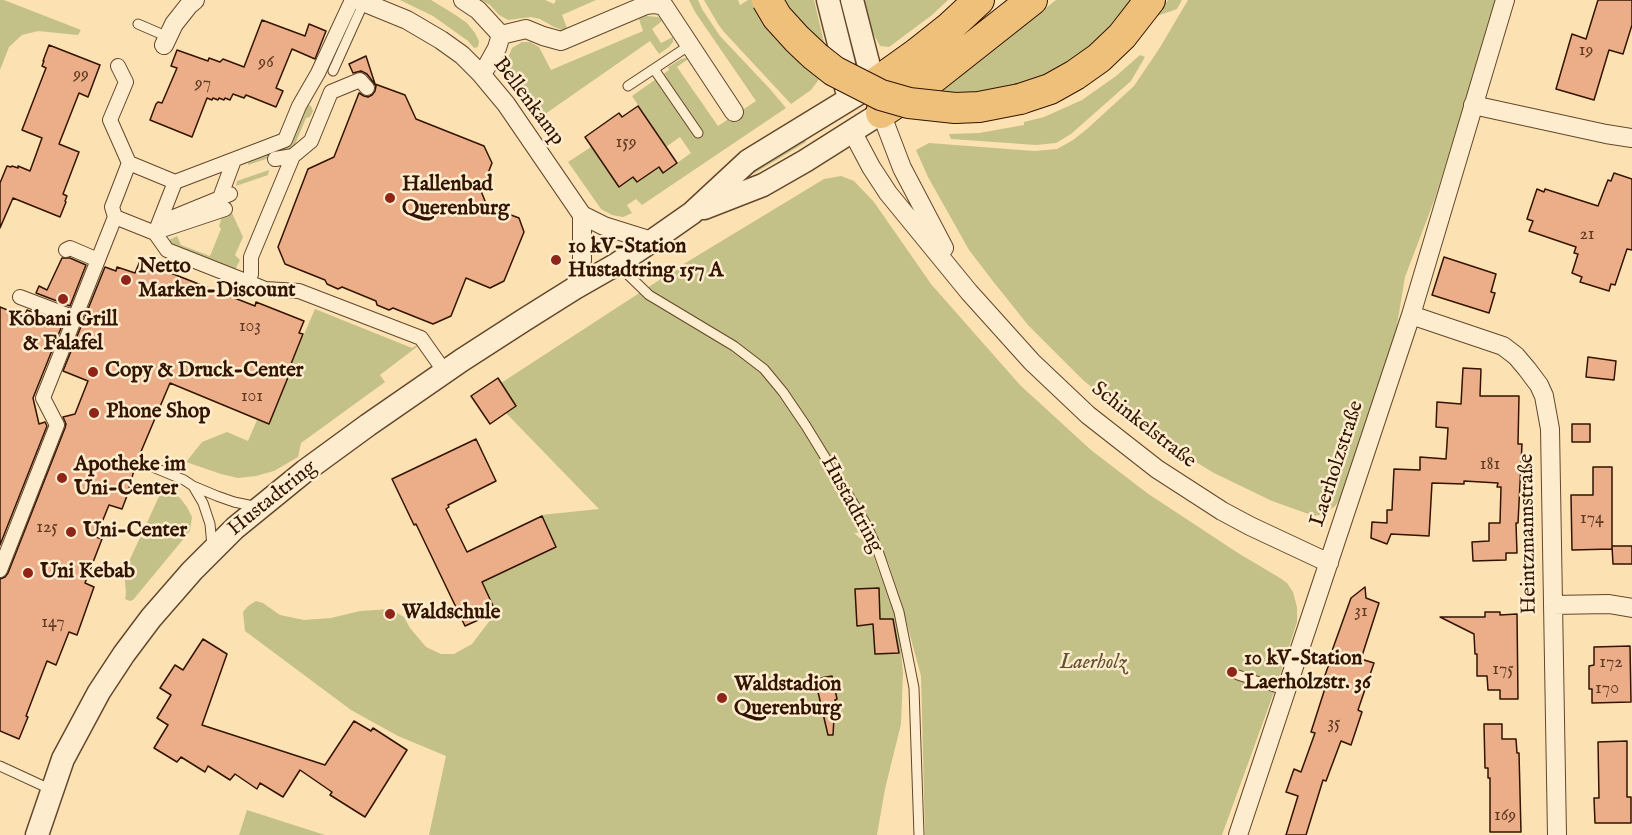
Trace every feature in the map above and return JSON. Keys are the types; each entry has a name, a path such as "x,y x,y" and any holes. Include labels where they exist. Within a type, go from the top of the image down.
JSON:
{"highway":[{"path":"767,0 790,32 834,71 881,94 909,103 955,108 979,107 1020,99 1050,89 1099,58 1122,36 1150,0"},
{"path":"874,84 941,34 979,0"},
{"path":"881,112 932,79 1032,0"}],"street":[{"path":"166,41 174,24 195,0"},
{"path":"463,0 478,10 501,35"},
{"path":"828,0 844,64 852,131"},
{"path":"852,0 881,112"},
{"name":"Laerholzstraße","path":"1238,835 1411,315 1506,0"},
{"path":"118,66 126,82 110,120 129,163 175,182 285,140 299,106 358,1"},
{"name":"Bellenkamp","path":"358,1 407,20 462,55 506,104 582,215"},
{"path":"501,35 526,29 561,41 646,5 664,6 734,112"},
{"path":"481,74 497,48 501,35"},
{"path":"314,78 331,92"},
{"path":"248,282 251,274 251,257 293,156 311,141 331,92 360,80 367,88"},
{"name":"Hustadtring","path":"37,835 68,750 99,692 124,654 151,618 213,550 260,507 351,437 445,372 575,288 617,264 692,213 748,161 874,84"},
{"path":"1473,105 1632,138"},
{"name":"Hustadtring","path":"692,213 763,185 881,112"},
{"name":"Schinkelstraße","path":"881,112 902,168 961,282"},
{"name":"Schinkelstraße","path":"852,131 888,193 961,282 1040,370 1088,415 1157,469 1222,511 1329,564"},
{"path":"276,159 293,156"},
{"path":"115,217 157,228 222,203 233,175 234,160"},
{"path":"0,570 57,425 43,398 115,217 112,207 129,163"},
{"path":"175,182 157,228 167,250 265,289 299,291 421,338 445,372"},
{"path":"261,195 276,196"},
{"path":"575,288 582,260 582,215 604,226 652,241"},
{"path":"250,223 261,232"},
{"path":"66,250 70,248 98,260"},
{"path":"20,297 75,318"},
{"name":"Heintzmannstraße","path":"1411,315 1503,346 1516,356 1542,390 1550,429 1557,835"},
{"path":"1553,605 1609,604 1632,608"}],"lane":[{"path":"333,71 358,1"},
{"path":"138,24 166,41"},
{"path":"628,86 690,45"},
{"path":"654,69 698,133"},
{"name":"Hustadtring","path":"617,264 649,295 734,346 764,369 806,426 866,524 877,548 899,612 914,688 920,835"},
{"path":"143,463 234,502 260,507"},
{"path":"193,486 203,503 210,524 213,550"},
{"path":"1238,675 1287,691"},
{"path":"0,766 52,790"}],"green space":[{"path":"0,0 81,30 78,35 38,31 22,35 9,47 0,70"},
{"path":"400,0 431,0 467,23 479,41 478,47 474,48 468,41 433,16"},
{"path":"481,0 545,0 554,4 556,0 596,0 562,15 567,28 562,30 531,17 508,20"},
{"path":"689,0 698,0 720,36 786,108 642,205 636,199 627,205 632,213 623,217 612,215 601,209 568,162 591,147 619,187 633,177 637,182 659,167 663,173 691,153 680,137 666,147 632,96 669,70 668,67 681,59 688,59 677,67 718,126 756,101"},
{"path":"704,0 738,0 740,5 748,0 814,0 827,55 823,74 811,90 791,104 724,32"},
{"path":"864,0 948,0 889,47 880,46 872,31"},
{"path":"1056,0 1143,0 1067,72 983,95 934,95 969,69"},
{"path":"1168,0 1182,0 1177,9 1157,16"},
{"path":"1188,0 1497,0 1434,201 1405,277 1395,337 1342,497 1324,514 1314,516 1272,501 1214,473 1168,445 1171,442 1145,423 1141,428 1083,380 1028,325 969,250 928,177 916,150 929,143 1034,151 1057,149 1087,129 1134,86"},
{"path":"646,16 659,17 662,21 652,29 661,43 673,37 673,42 669,47 659,54 650,41 535,121 517,93 500,73 512,48 522,42 530,42 539,47 551,70 643,31 639,19"},
{"path":"1140,55 1145,57 1131,81 1071,134 1056,143 1036,145 951,139 949,134 979,133 1024,125 1024,122 1044,117 1082,100 1116,76"},
{"path":"308,105 313,111 310,117 306,118 294,147 287,152 248,165 249,158 288,142 303,107"},
{"path":"802,135 806,142 755,173 752,172 752,168"},
{"path":"269,170 268,175 236,186 237,181"},
{"name":"Laerholz","path":"841,176 854,181 874,202 931,284 1020,385 1091,450 1147,493 1280,578 1293,592 1297,607 1297,622 1222,835 925,835 921,676 889,565 874,532 854,533 861,539 866,537 898,623 903,673 901,724 885,789 877,835 429,835 446,756 398,736 351,710 245,631 243,612 256,601 280,615 304,620 331,618 360,611 390,609 404,617 426,647 441,654 454,654 472,644 497,611 482,582 556,548 541,515 599,509 506,413 516,406 501,383 687,262 824,179"},
{"path":"232,213 243,237 235,255 240,260 236,268 232,270 171,245 169,240 177,236 181,245 210,256 221,229 219,226 223,214"},
{"path":"315,309 412,348 418,346 380,375 385,382 301,443 298,457 274,471 238,478 186,462 202,442 227,432 248,441 257,420 269,424 291,370 289,369"},
{"path":"163,488 174,493 187,507 192,517 190,531 130,601 125,599 124,572"},
{"path":"247,810 325,835 239,835"}],"building":[{"path":"1598,0 1632,0 1632,25 1623,54 1609,50 1594,100 1556,89 1572,34 1586,39"},
{"path":"262,20 305,36 309,24 326,31 315,59 292,49 276,88 283,91 276,107 246,95 244,98 233,94 230,100 207,98 192,137 150,120 156,104 162,103 177,68 171,66 177,50 208,61 209,58 220,62 223,59 244,67"},
{"path":"49,45 100,65 88,97 79,93 59,144 79,152 63,194 67,196 66,202 60,217 13,198 0,228 0,183 7,166 18,168 18,166 30,171 42,138 22,130 46,68 42,66"},
{"name":"Hallenbad Querenburg","path":"366,56 375,84 405,95 416,119 484,146 492,163 481,191 487,206 519,218 524,232 504,281 490,288 466,278 451,316 433,324 393,308 389,310 377,305 376,301 342,287 338,289 327,284 325,280 285,264 278,247 308,169 334,157 359,93 368,97 375,91 376,86 367,74 361,71 353,73 349,64"},
{"path":"638,106 677,163 663,173 659,167 637,182 633,177 619,187 585,137 619,113 622,117"},
{"path":"1614,173 1632,179 1632,250 1627,249 1615,285 1611,284 1609,291 1580,282 1582,277 1572,273 1578,254 1574,253 1576,247 1529,231 1533,221 1527,219 1537,189 1544,192 1545,189 1598,206 1608,180 1611,181"},
{"path":"1444,257 1496,274 1491,292 1495,293 1489,313 1432,295"},
{"path":"62,258 70,258 86,265 70,306 36,293 39,286 47,290"},
{"path":"140,261 255,306 256,302 304,321 299,333 303,334 269,424 170,383 137,461 122,509 109,505 96,537 102,539 85,583 94,587 77,635 69,632 56,665 47,661 19,739 0,731 0,579 8,573 65,428 63,417 75,414 88,381 63,371 105,267 116,271 117,267 135,273"},
{"path":"0,307 24,317 27,310 63,323 33,398 39,424 45,422 47,426 0,545"},
{"path":"1588,357 1616,361 1614,380 1586,377"},
{"path":"1463,368 1481,369 1480,396 1519,396 1518,444 1522,444 1518,523 1516,523 1517,553 1506,553 1506,560 1473,561 1472,542 1489,541 1489,523 1500,523 1501,487 1497,487 1498,483 1464,481 1464,484 1432,483 1429,536 1391,534 1387,544 1371,538 1372,522 1387,523 1387,510 1392,510 1394,469 1420,470 1420,457 1446,459 1448,428 1436,427 1437,402 1461,404"},
{"path":"498,378 516,406 490,424 471,396"},
{"path":"1572,424 1590,424 1590,442 1572,442"},
{"path":"476,439 496,481 448,505 446,509 467,552 542,516 556,547 482,582 496,612 465,626 392,479"},
{"path":"1593,467 1612,467 1612,549 1572,550 1571,495 1593,495"},
{"path":"1612,546 1632,546 1632,564 1613,564"},
{"path":"1365,587 1366,598 1379,603 1361,659 1374,663 1358,710 1362,712 1351,745 1341,741 1326,781 1323,780 1306,835 1286,835 1298,796 1286,792 1294,769 1301,772 1315,733 1311,732 1328,679 1324,678 1328,662 1351,598"},
{"path":"879,588 880,619 893,619 899,653 875,654 873,624 857,626 855,589"},
{"path":"1485,612 1500,612 1500,615 1517,614 1518,699 1500,699 1500,690 1488,690 1487,676 1477,676 1474,634 1440,617 1485,617"},
{"path":"203,639 227,654 202,725 325,765 354,721 371,731 373,728 407,750 365,817 330,795 332,792 300,770 283,797 260,783 257,789 235,774 230,780 208,766 205,772 181,757 177,762 154,748 168,725 157,718 171,695 160,688 175,665 183,670"},
{"path":"1630,646 1631,702 1592,703 1592,689 1589,689 1589,666 1594,665 1594,647"},
{"path":"832,676 837,699 835,700 833,735 828,735 815,679"},
{"path":"1484,724 1502,724 1502,739 1516,739 1517,753 1519,753 1521,832 1490,832 1490,778 1488,778 1488,768 1485,768"},
{"path":"1627,741 1627,797 1631,797 1631,823 1595,823 1594,798 1599,798 1598,742"}],"place":[{"name":"Hallenbad Querenburg","path":"390,198"},
{"name":"10 kV-Station Hustadtring 157 A","path":"556,260"},
{"name":"Netto Marken-Discount","path":"126,280"},
{"name":"Kobani Grill & Falafel","path":"63,299"},
{"name":"Copy & Druck-Center","path":"93,372"},
{"name":"Phone Shop","path":"94,413"},
{"name":"Apotheke im Uni-Center","path":"62,478"},
{"name":"Uni-Center","path":"71,532"},
{"name":"Uni Kebab","path":"28,573"},
{"name":"Waldschule","path":"390,614"},
{"name":"10 kV-Station Laerholzstr. 36","path":"1232,672"},
{"name":"Waldstadion Querenburg","path":"722,698"}]}
